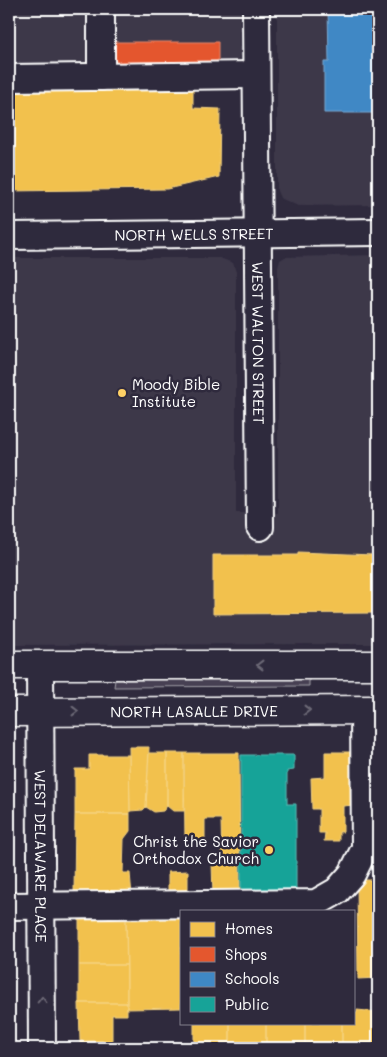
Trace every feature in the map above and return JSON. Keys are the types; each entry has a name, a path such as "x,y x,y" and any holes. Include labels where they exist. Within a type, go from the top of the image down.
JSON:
{"main road":[{"path":"9,666 378,664"},
{"name":"NORTH LASALLE DRIVE","path":"9,712 371,710"}],"street":[{"path":"101,9 101,77"},
{"name":"WEST WALTON STREET","path":"256,9 260,527"},
{"path":"9,78 256,76"},
{"name":"NORTH WELLS STREET","path":"9,236 378,232"},
{"name":"WEST DELAWARE PLACE","path":"40,665 42,1048"},
{"path":"9,906 316,903 337,891 352,874 365,848 371,710"}],"shaded area":[{"path":"9,9 240,9 240,76 9,78"},
{"path":"277,9 378,9 378,205 298,206 280,198 277,191"},
{"name":"Moody Bible Institute","path":"378,255 378,644 9,645 9,257 220,258 233,263 236,272 236,513 278,513 278,267 280,260 285,257"},
{"path":"309,679 309,686 114,687 115,680"}],"building: Homes":[{"path":"193,88 193,108 220,109 219,177 167,189 9,191 9,89"},
{"path":"298,552 373,555 373,560 378,560 378,613 213,614 213,555 298,555"},
{"path":"129,747 149,747 146,807 143,810 130,811"},
{"path":"372,751 378,751 378,978 358,979 357,880 373,880"},
{"path":"325,752 354,752 354,805 343,806 343,832 339,832 339,841 324,841 325,833 319,833 319,809 312,809 311,778 325,777"},
{"path":"149,753 167,753 167,806 163,811 154,812 146,807"},
{"path":"167,753 184,753 184,811 173,811 167,806"},
{"path":"184,753 239,753 240,895 213,896 212,862 222,862 221,819 205,819 205,843 185,843"},
{"path":"89,755 129,755 130,814 75,814 75,769 89,769"},
{"path":"75,814 130,814 130,831 124,839 123,873 130,873 132,896 74,893"},
{"path":"188,871 188,895 168,896 168,872"},
{"path":"180,919 180,1008 127,1009 126,920"},
{"path":"79,920 126,920 127,965 79,965"},
{"path":"79,965 127,965 127,1003 79,1003"},
{"path":"79,1003 127,1003 127,1015 112,1015 112,1041 80,1041"},
{"path":"357,1010 378,1012 378,1048 342,1048 342,1024 354,1024 354,1013 357,1013"},
{"path":"194,1024 230,1024 230,1048 194,1048"},
{"path":"230,1024 266,1024 266,1048 230,1048"},
{"path":"266,1024 305,1024 305,1048 266,1048"},
{"path":"305,1024 342,1024 342,1048 305,1048"},
{"path":"80,1041 112,1041 112,1048 80,1048"}],"building: Shops":[{"path":"9,9 88,9 9,10"},
{"path":"110,42 218,42 218,69 118,69 110,62"}],"building: Schools":[{"path":"328,9 378,9 378,113 324,113 324,62 329,62"}],"building: Public":[{"name":"Christ the Savior Orthodox Church","path":"241,755 294,755 294,770 287,771 287,804 296,804 296,895 241,896"}],"place":[{"name":"Moody Bible Institute","path":"122,393"},
{"name":"Christ the Savior Orthodox Church","path":"269,850"}]}
